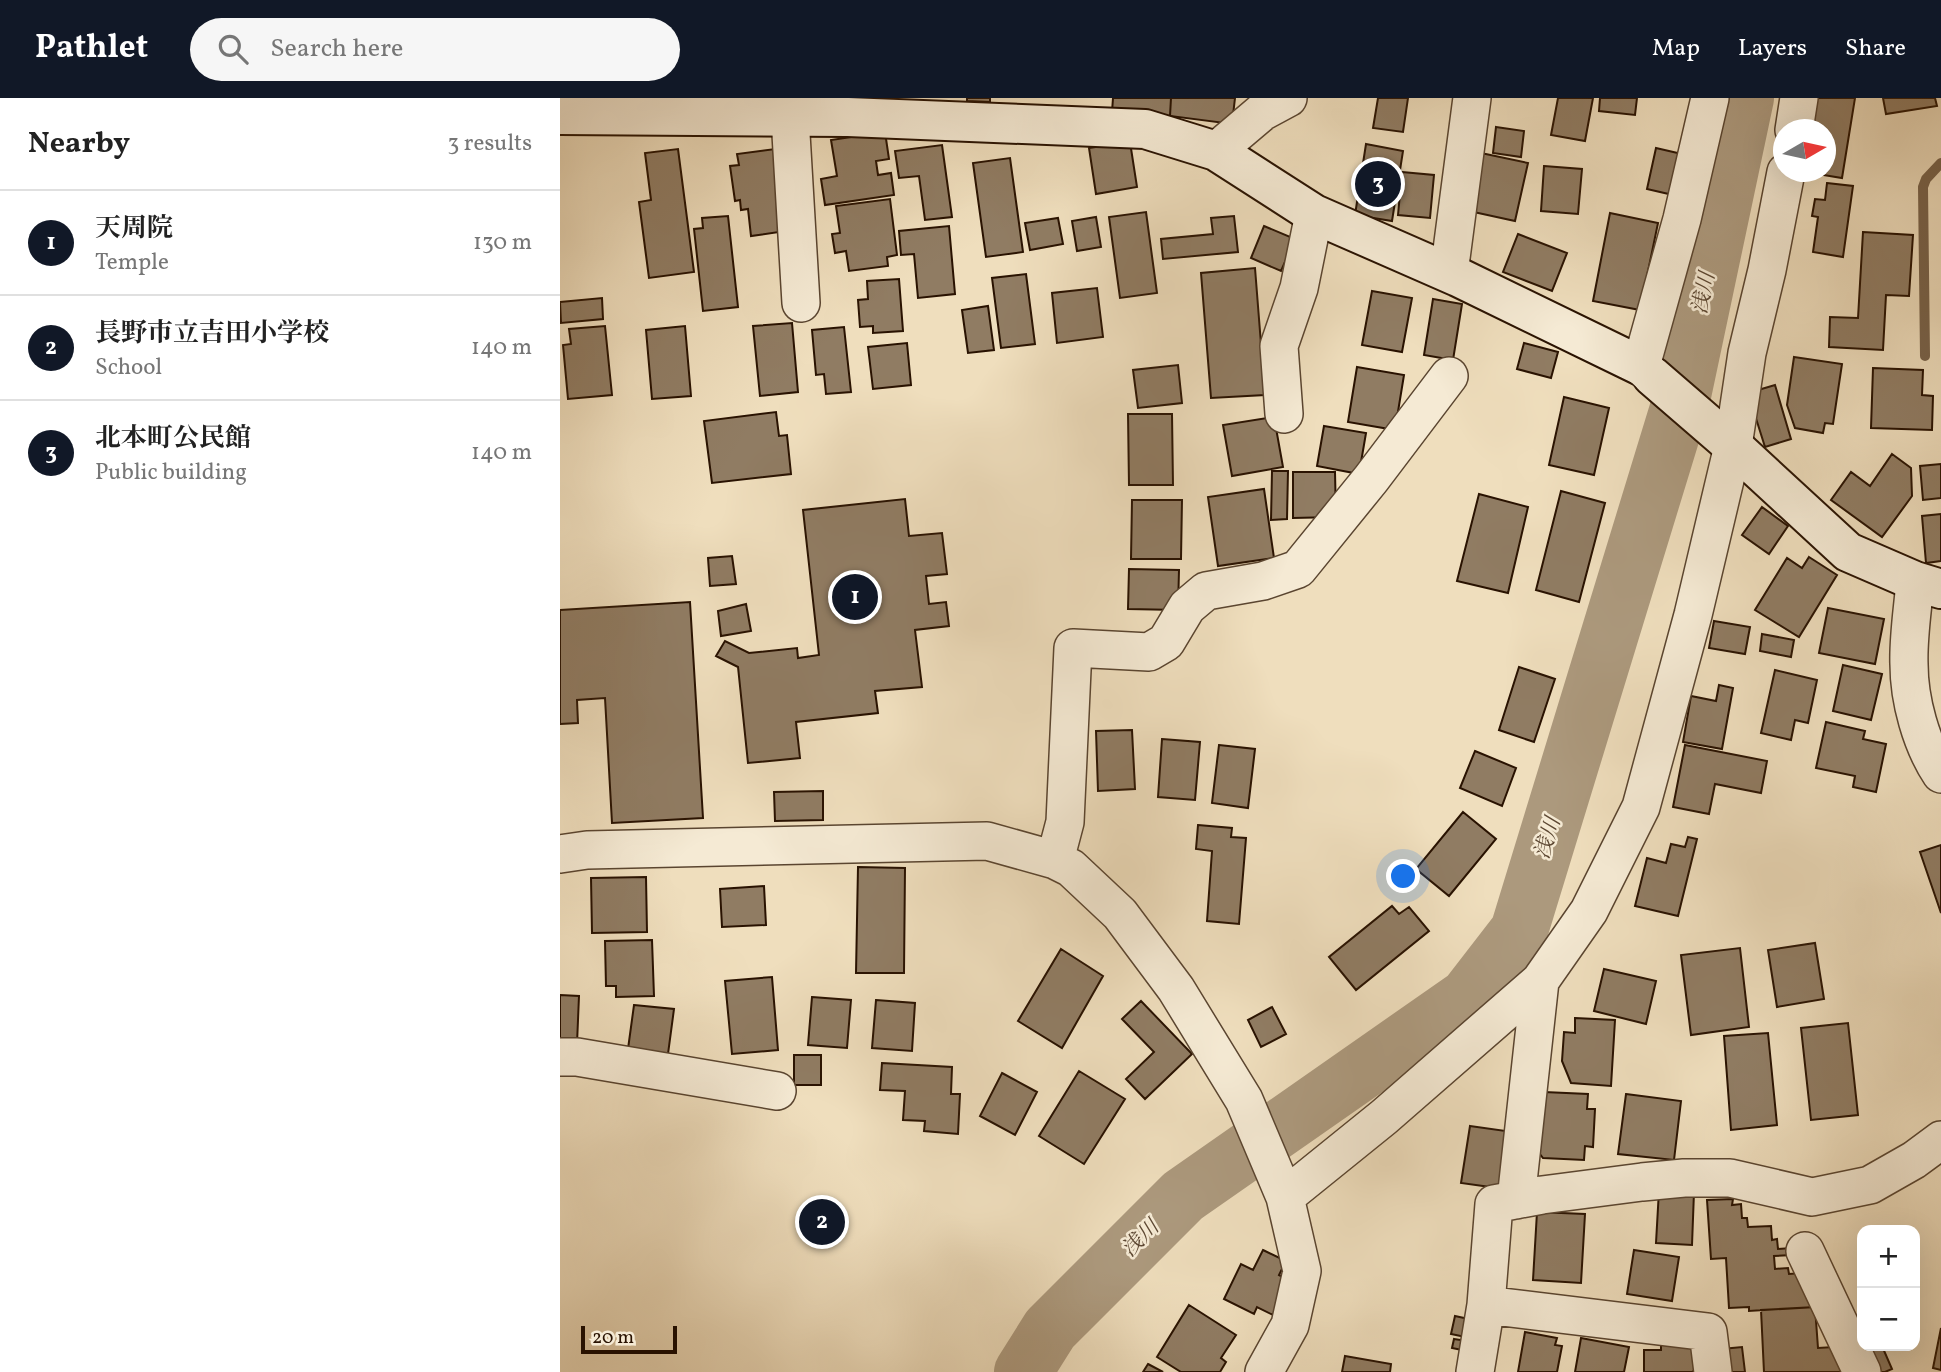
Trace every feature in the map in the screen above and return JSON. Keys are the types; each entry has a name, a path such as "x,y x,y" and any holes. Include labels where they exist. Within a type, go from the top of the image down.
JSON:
{"street":[{"path":"1216,151 1262,112 1288,98"},
{"path":"1450,273 1472,98"},
{"path":"1647,371 1710,98"},
{"path":"1796,119 1799,98"},
{"path":"560,115 790,117 847,107 1144,129 1216,151 1314,214 1450,273 1647,371 1848,552 1928,585 1909,665 1916,721 1941,774"},
{"path":"790,117 801,303"},
{"path":"1281,1189 1384,1117 1540,981 1589,911 1642,807 1693,615 1727,441 1767,270 1784,182"},
{"path":"1284,414 1279,346 1299,288 1314,214"},
{"path":"1055,860 1065,822 1073,648 1149,652 1166,642 1187,607 1206,591 1263,581 1298,569 1371,479 1448,376"},
{"path":"560,854 587,850 988,841 1055,860 1071,868 1120,914 1176,989 1244,1100 1281,1189 1302,1271 1290,1325 1264,1372"},
{"path":"1516,1200 1540,981"},
{"path":"560,1057 577,1057 777,1091"},
{"path":"1475,1372 1486,1305 1494,1204 1642,1182 1696,1178 1730,1178 1812,1197 1870,1185 1914,1160 1941,1140"},
{"path":"1805,1251 1862,1372"},
{"path":"1486,1305 1708,1332 1713,1372"}],"building":[{"path":"967,98 990,98 990,102 967,101"},
{"path":"1113,98 1171,98 1170,116 1112,112"},
{"path":"1171,98 1235,98 1232,124 1170,116"},
{"path":"1378,98 1408,98 1403,132 1373,128"},
{"path":"1558,98 1593,98 1585,141 1551,135"},
{"path":"1600,98 1637,98 1635,115 1599,111"},
{"path":"1811,98 1855,98 1842,178 1836,177 1836,119 1808,119"},
{"path":"1883,98 1935,98 1937,106 1886,114"},
{"path":"1496,127 1524,131 1521,157 1493,153"},
{"path":"885,132 889,159 876,161 878,175 891,173 894,195 825,205 821,179 837,176 831,140"},
{"path":"1130,142 1137,187 1096,194 1089,148"},
{"path":"1366,144 1403,151 1392,221 1355,215"},
{"path":"942,145 952,217 925,220 919,176 899,178 895,151"},
{"path":"1656,148 1682,154 1673,195 1647,189"},
{"path":"678,149 694,272 649,278 639,202 651,200 645,153"},
{"path":"775,149 786,231 751,236 748,209 741,210 740,200 735,201 730,166 739,165 737,154"},
{"path":"1481,153 1528,163 1515,221 1469,211"},
{"path":"1010,158 1023,252 986,257 973,163"},
{"path":"1544,166 1582,169 1578,214 1541,211"},
{"path":"1402,172 1434,175 1430,218 1398,215"},
{"path":"1827,183 1853,186 1843,257 1813,252 1818,217 1812,216 1815,199 1825,200"},
{"path":"890,199 897,255 887,257 888,266 849,271 846,251 835,253 832,234 840,233 836,206"},
{"path":"1146,212 1157,293 1120,298 1109,217"},
{"path":"1610,213 1658,223 1640,310 1593,301"},
{"path":"728,216 738,307 703,311 694,229 703,228 702,218"},
{"path":"1234,216 1238,252 1163,259 1161,239 1213,234 1211,218"},
{"path":"1096,217 1101,247 1077,251 1072,221"},
{"path":"1058,218 1063,244 1030,250 1025,223"},
{"path":"949,226 955,294 918,298 914,254 901,255 899,231"},
{"path":"1264,226 1295,239 1281,271 1251,258"},
{"path":"1863,232 1913,235 1909,296 1886,295 1883,350 1829,347 1830,317 1858,318"},
{"path":"1518,234 1567,253 1552,291 1503,272"},
{"path":"1255,268 1265,395 1211,398 1201,273"},
{"path":"1026,274 1035,344 1001,348 992,278"},
{"path":"899,279 903,331 873,333 873,326 860,327 858,300 868,299 867,281"},
{"path":"1097,288 1103,337 1057,343 1052,293"},
{"path":"1372,291 1412,298 1402,352 1362,345"},
{"path":"602,298 603,319 561,323 560,302"},
{"path":"1433,299 1462,304 1453,360 1424,355"},
{"path":"988,306 994,350 968,353 962,310"},
{"path":"792,323 798,392 760,396 753,326"},
{"path":"605,326 612,395 568,399 563,345 571,344 569,329"},
{"path":"685,326 691,396 652,399 646,330"},
{"path":"844,327 851,392 826,394 824,374 816,375 812,330"},
{"path":"907,343 911,385 873,389 868,347"},
{"path":"1524,343 1558,352 1551,378 1517,369"},
{"path":"1794,357 1842,364 1833,424 1825,423 1823,433 1795,428 1787,405"},
{"path":"1178,365 1182,403 1138,408 1133,370"},
{"path":"1357,367 1404,375 1395,430 1348,422"},
{"path":"1873,368 1923,370 1922,395 1933,396 1932,430 1871,428"},
{"path":"1775,385 1791,439 1765,447 1748,393"},
{"path":"1564,397 1609,408 1594,475 1549,465"},
{"path":"776,412 779,436 787,435 791,474 712,483 704,421"},
{"path":"1128,414 1172,414 1173,485 1129,485"},
{"path":"1274,417 1283,467 1232,476 1223,425"},
{"path":"1324,426 1366,433 1359,474 1317,466"},
{"path":"1892,454 1911,468 1912,496 1882,537 1831,500 1851,472 1870,486"},
{"path":"1941,464 1941,498 1923,500 1920,466"},
{"path":"1272,471 1288,471 1287,519 1271,520"},
{"path":"1293,472 1335,472 1336,517 1293,518"},
{"path":"1264,489 1274,558 1218,566 1208,497"},
{"path":"1561,491 1605,503 1579,602 1536,590"},
{"path":"1479,494 1528,507 1508,593 1457,581"},
{"path":"905,499 909,536 942,533 947,574 926,576 929,604 946,602 949,626 915,630 922,687 875,691 878,713 796,722 800,758 748,763 738,667 716,656 725,641 749,653 797,648 798,658 819,655 803,510"},
{"path":"1132,500 1182,500 1181,559 1131,559"},
{"path":"1762,507 1788,526 1769,554 1742,535"},
{"path":"1941,514 1941,561 1926,563 1922,516"},
{"path":"732,556 736,584 710,586 708,558"},
{"path":"1809,557 1837,575 1799,637 1755,610 1787,558 1802,568"},
{"path":"1129,569 1179,570 1178,610 1128,609"},
{"path":"690,602 703,818 612,823 605,698 577,700 578,723 560,724 560,610"},
{"path":"746,604 751,631 721,636 718,611"},
{"path":"1828,608 1884,619 1875,664 1819,653"},
{"path":"1714,621 1750,627 1745,654 1709,648"},
{"path":"1762,634 1794,640 1791,657 1760,651"},
{"path":"1843,665 1882,674 1871,720 1833,711"},
{"path":"1519,667 1555,679 1534,742 1499,730"},
{"path":"1775,670 1817,680 1808,723 1795,720 1791,740 1761,733"},
{"path":"1719,685 1733,688 1722,749 1683,742 1691,696 1716,701"},
{"path":"1826,722 1865,731 1863,739 1886,744 1876,792 1853,787 1855,776 1816,768"},
{"path":"1132,730 1135,789 1098,791 1096,731"},
{"path":"1162,739 1200,742 1195,800 1158,797"},
{"path":"1219,745 1255,749 1248,808 1212,803"},
{"path":"1685,745 1767,761 1761,793 1715,784 1709,814 1673,807"},
{"path":"1475,751 1516,768 1502,806 1460,788"},
{"path":"823,791 823,820 775,821 774,792"},
{"path":"1463,812 1496,839 1449,896 1416,869"},
{"path":"1198,825 1232,828 1231,837 1246,838 1239,924 1207,921 1212,851 1196,849"},
{"path":"1688,837 1697,839 1678,916 1635,906 1647,858 1666,863 1671,844 1685,847"},
{"path":"1941,845 1941,913 1920,852"},
{"path":"858,867 905,868 904,973 856,973"},
{"path":"646,877 647,932 592,933 591,878"},
{"path":"764,886 766,925 722,927 720,889"},
{"path":"1392,906 1399,914 1409,907 1429,931 1356,990 1329,957"},
{"path":"652,940 654,996 616,997 616,986 606,986 605,941"},
{"path":"1815,943 1824,999 1777,1007 1768,950"},
{"path":"1740,948 1749,1027 1691,1035 1681,955"},
{"path":"1061,949 1103,976 1062,1048 1018,1021"},
{"path":"1604,969 1656,981 1646,1024 1594,1011"},
{"path":"772,977 778,1050 732,1054 725,981"},
{"path":"560,995 579,996 577,1044 560,1043"},
{"path":"812,997 851,1000 847,1048 808,1045"},
{"path":"876,1000 915,1003 912,1051 872,1048"},
{"path":"1141,1001 1192,1054 1145,1099 1126,1079 1154,1052 1122,1019"},
{"path":"634,1005 674,1009 668,1054 628,1049"},
{"path":"1272,1007 1286,1034 1261,1047 1248,1020"},
{"path":"1575,1018 1615,1020 1611,1086 1571,1083 1562,1061 1564,1032 1575,1033"},
{"path":"1848,1023 1858,1115 1811,1120 1801,1028"},
{"path":"1768,1033 1777,1125 1731,1130 1724,1036"},
{"path":"794,1055 821,1055 821,1085 794,1085"},
{"path":"882,1063 952,1067 951,1094 960,1094 958,1134 924,1131 925,1121 903,1120 905,1091 880,1090"},
{"path":"1079,1071 1125,1099 1084,1164 1039,1136"},
{"path":"1002,1073 1037,1092 1015,1135 980,1116"},
{"path":"1544,1092 1588,1094 1587,1109 1595,1109 1593,1147 1585,1146 1584,1160 1543,1158 1536,1149"},
{"path":"1626,1094 1681,1101 1674,1160 1618,1154"},
{"path":"1470,1126 1513,1132 1505,1189 1461,1183"},
{"path":"1659,1190 1694,1192 1692,1245 1656,1243"},
{"path":"1733,1199 1732,1205 1741,1204 1742,1218 1747,1218 1748,1227 1771,1226 1772,1240 1777,1239 1778,1249 1791,1248 1792,1255 1774,1256 1775,1269 1788,1268 1789,1274 1802,1273 1815,1307 1749,1311 1749,1307 1729,1308 1726,1258 1711,1259 1707,1200"},
{"path":"1537,1212 1585,1214 1581,1283 1533,1280"},
{"path":"1263,1250 1286,1261 1279,1275 1290,1281 1273,1315 1257,1307 1254,1314 1224,1299 1241,1264 1253,1270"},
{"path":"1634,1250 1679,1257 1672,1301 1627,1294"},
{"path":"1189,1305 1236,1335 1221,1358 1226,1362 1220,1372 1181,1372 1157,1357"},
{"path":"1815,1307 1818,1348 1834,1347 1846,1372 1764,1372 1761,1310"},
{"path":"1455,1316 1478,1321 1475,1339 1451,1334"},
{"path":"1941,1328 1941,1370 1933,1368"},
{"path":"1525,1332 1557,1338 1555,1345 1562,1346 1557,1372 1518,1372"},
{"path":"1661,1335 1698,1335 1699,1367 1692,1372 1644,1372 1644,1350 1661,1350"},
{"path":"1581,1338 1629,1347 1624,1372 1575,1372"},
{"path":"1454,1339 1474,1342 1472,1352 1452,1348"},
{"path":"1742,1347 1745,1372 1725,1372 1722,1349"},
{"path":"1865,1351 1884,1351 1892,1369 1874,1372"},
{"path":"1345,1356 1391,1364 1390,1372 1342,1372"},
{"path":"1148,1364 1163,1372 1143,1372"}],"waterway":[{"name":"浅川","path":"1023,1372 1050,1329 1183,1196 1468,997 1519,931 1680,405 1745,98"},
{"path":"1925,356 1923,187 1926,179 1941,163"}],"place":[{"name":"北本町公民館","path":"1378,184"},
{"name":"天周院","path":"855,597"},
{"name":"長野市立吉田小学校","path":"822,1222"}]}
